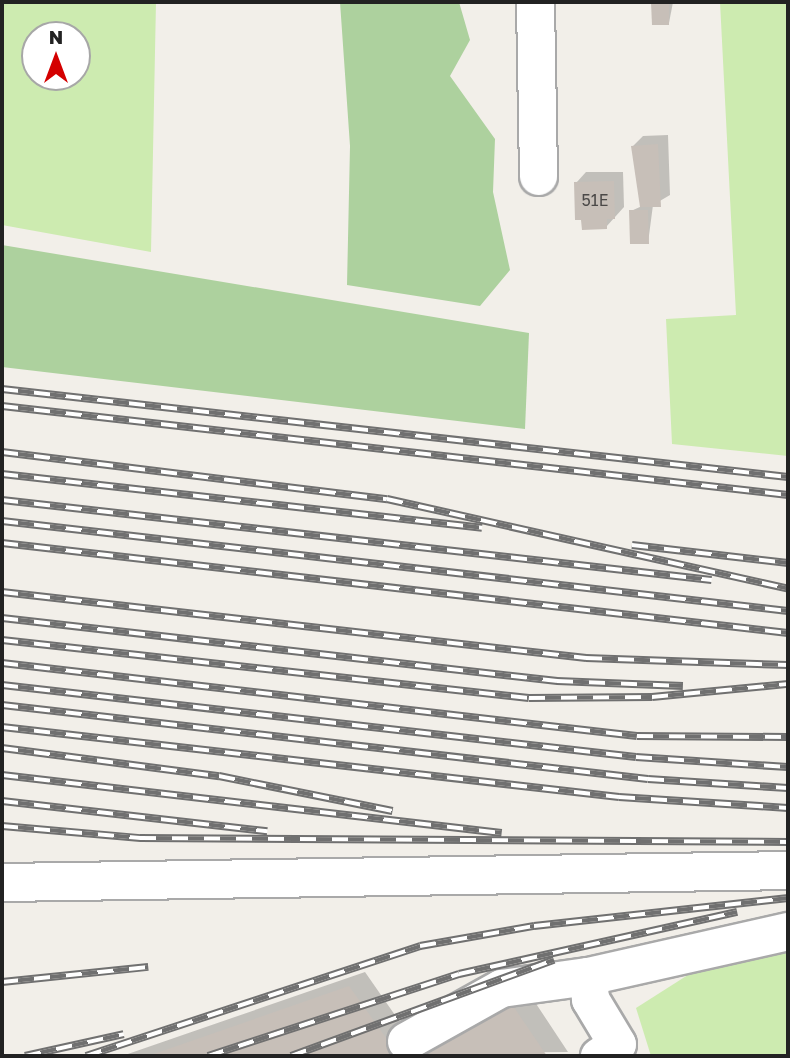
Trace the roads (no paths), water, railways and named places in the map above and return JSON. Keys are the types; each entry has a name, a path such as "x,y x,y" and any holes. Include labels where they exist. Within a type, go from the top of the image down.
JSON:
{"street":[{"path":"535,2 538,176"},
{"path":"2,882 788,870"},
{"path":"406,1041 501,988 588,976 788,931"},
{"path":"588,976 590,999 617,1044 599,1056"}],"railway":[{"path":"2,389 788,477"},
{"path":"2,406 788,495"},
{"path":"2,452 387,499 788,589"},
{"path":"2,474 482,528"},
{"path":"2,500 712,580"},
{"path":"2,521 788,611"},
{"path":"2,543 788,633"},
{"path":"632,545 788,563"},
{"path":"2,592 586,658 788,665"},
{"path":"2,618 557,681 683,686"},
{"path":"2,640 529,698 652,697 788,684"},
{"path":"2,663 637,736 788,737"},
{"path":"2,685 636,757 788,767"},
{"path":"2,705 648,779 788,788"},
{"path":"2,727 619,797 788,808"},
{"path":"2,748 219,776 393,811"},
{"path":"2,775 502,833"},
{"path":"2,801 267,831"},
{"path":"2,826 140,838 788,842"},
{"path":"86,1056 420,946 534,926 788,898"},
{"path":"208,1056 459,974 737,912"},
{"path":"291,1056 554,960"},
{"path":"2,982 148,967"},
{"path":"25,1056 124,1034"}]}
